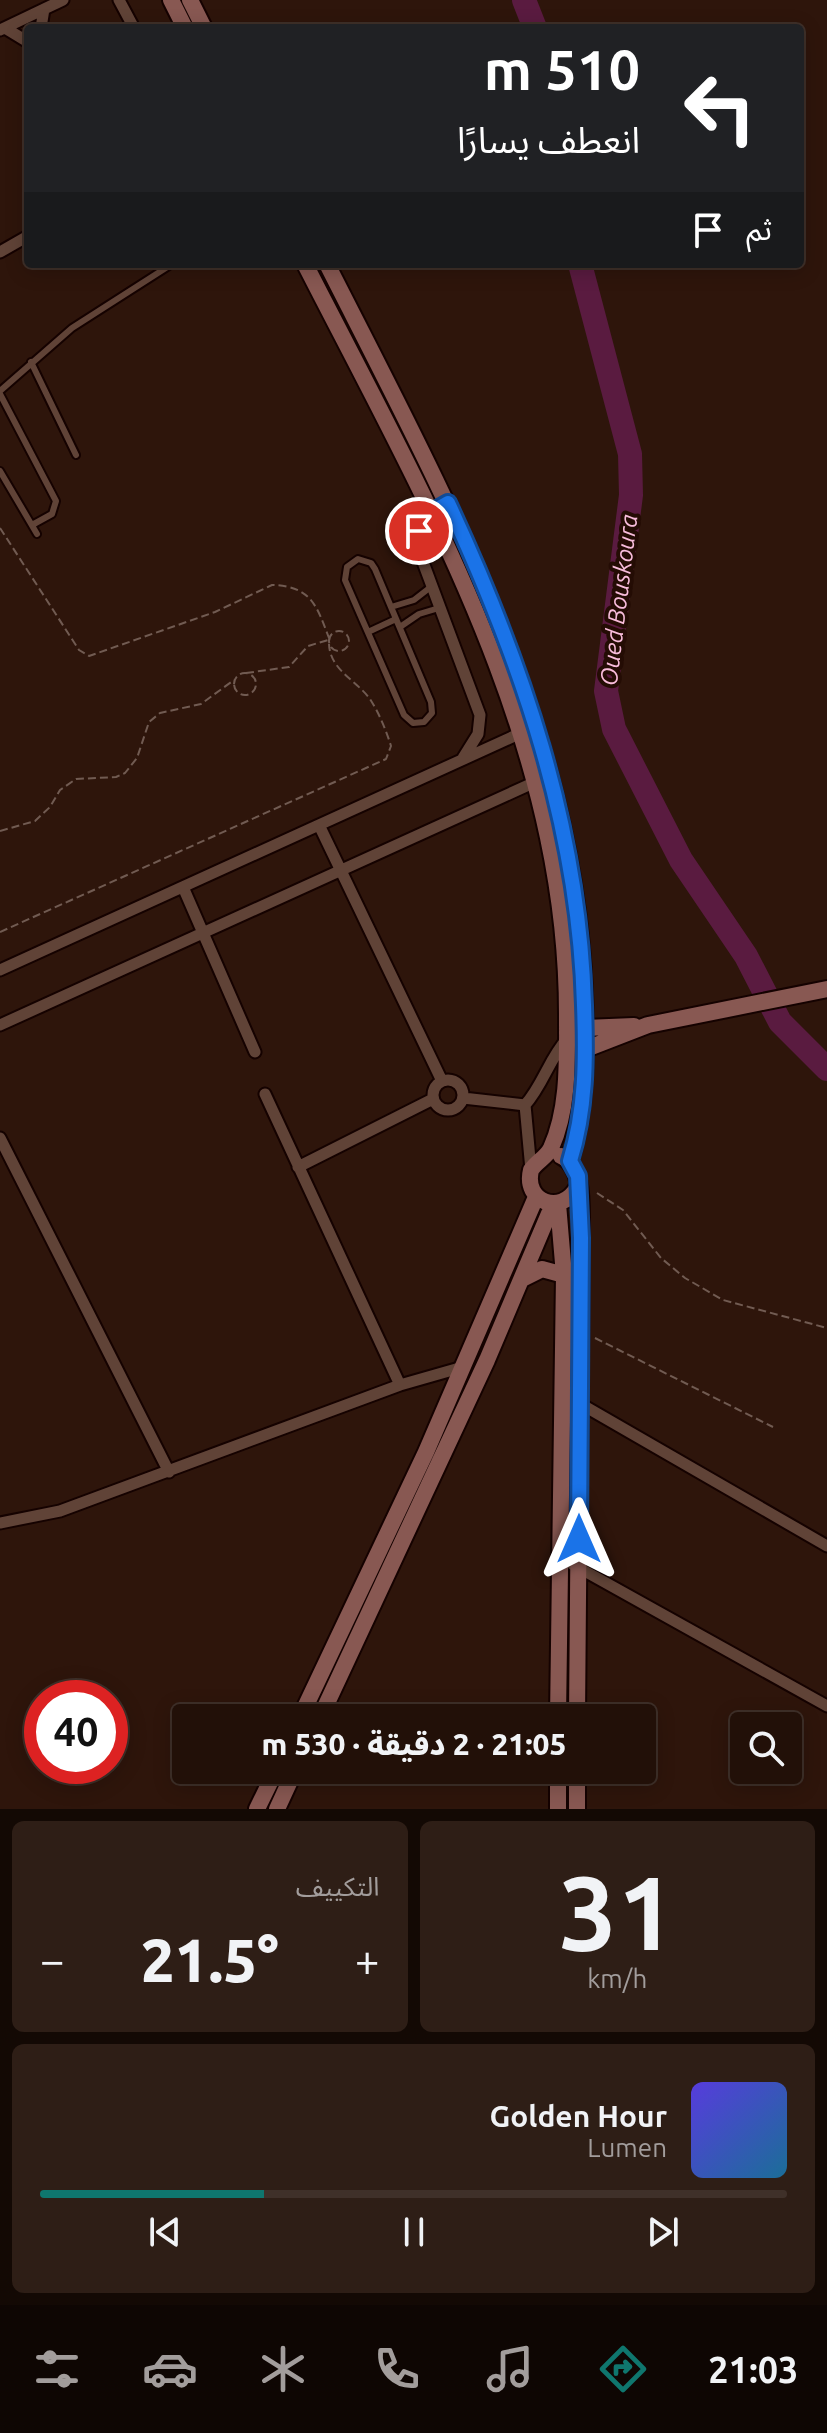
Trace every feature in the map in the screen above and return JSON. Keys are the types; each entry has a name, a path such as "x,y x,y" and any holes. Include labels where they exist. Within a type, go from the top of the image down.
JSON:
{"main road":[{"path":"171,0 183,24"},
{"path":"190,0 202,24"},
{"path":"307,268 432,512 469,592 521,733 561,906 567,1039 565,1088 556,1132 547,1156 531,1170 530,1184 536,1197 555,1204 570,1198 578,1185"},
{"path":"329,268 448,503 514,659 559,810 578,900 586,1049 584,1104 570,1161"},
{"path":"586,1049 648,1025 827,989"},
{"path":"567,1039 585,1028 648,1025"},
{"path":"547,1156 563,1157 577,1170 581,1238 577,1704"},
{"path":"307,1704 463,1367 536,1197"},
{"path":"555,1204 564,1275 558,1704"},
{"path":"327,1704 481,1374 555,1204"},
{"path":"522,1279 542,1269 564,1275"},
{"path":"257,1809 269,1784"},
{"path":"277,1809 289,1784"},
{"path":"558,1784 558,1809"},
{"path":"577,1784 577,1809"}],"street":[{"path":"2,29 63,0"},
{"path":"119,0 132,24"},
{"path":"42,24 44,9"},
{"path":"2,29 24,40"},
{"path":"0,252 24,238"},
{"path":"448,503 432,512 419,531 418,543 480,715 478,734 463,758"},
{"path":"0,970 521,733"},
{"path":"0,1025 533,783"},
{"path":"319,825 442,1081"},
{"path":"183,887 255,1052"},
{"path":"531,1170 525,1105 540,1089 553,1057 567,1039"},
{"path":"442,1081 457,1083 463,1098 458,1107 449,1111 438,1108 433,1099 434,1088 442,1081"},
{"path":"265,1094 400,1385"},
{"path":"463,1098 525,1105"},
{"path":"298,1167 433,1099"},
{"path":"0,1138 169,1472"},
{"path":"0,1523 60,1511 400,1385 463,1367"},
{"path":"579,1403 827,1546"},
{"path":"559,1561 579,1566 827,1706"}],"lane":[{"path":"32,525 52,514 56,501 0,392 72,328 166,268"},
{"path":"31,362 76,455"},
{"path":"0,471 37,534"},
{"path":"365,560 371,563 398,623 432,708 429,719 419,723 404,715 345,580 347,567 352,562 365,560"},
{"path":"391,607 414,600 432,586"},
{"path":"368,632 441,607"}],"path":[{"path":"0,528 79,650 89,656 215,612 272,585 302,593 321,610 336,665 376,708 391,746 386,759 0,932"},
{"path":"0,831 35,821 50,807 60,790 76,779 116,777 125,773 137,758 149,722 160,713 213,698 246,673 289,667 308,646 329,641 335,632 343,633 348,644 339,651 329,641"},
{"path":"234,680 239,694 249,694 257,682 246,673"},
{"path":"578,1185 623,1210 652,1250 685,1278 723,1300 827,1328"},
{"path":"579,1332 609,1343 773,1427"}],"waterway":[{"name":"Oued Bouskoura","path":"524,0 533,24"},
{"name":"Oued Bouskoura","path":"581,268 630,454 631,495 606,691 614,729 681,860 746,956 780,1022 827,1069"}],"route":[{"path":"419,531 432,512 448,503 482,577 514,659 559,810 578,900 586,1049 584,1104 570,1161 578,1176 581,1238 579,1539"}]}
